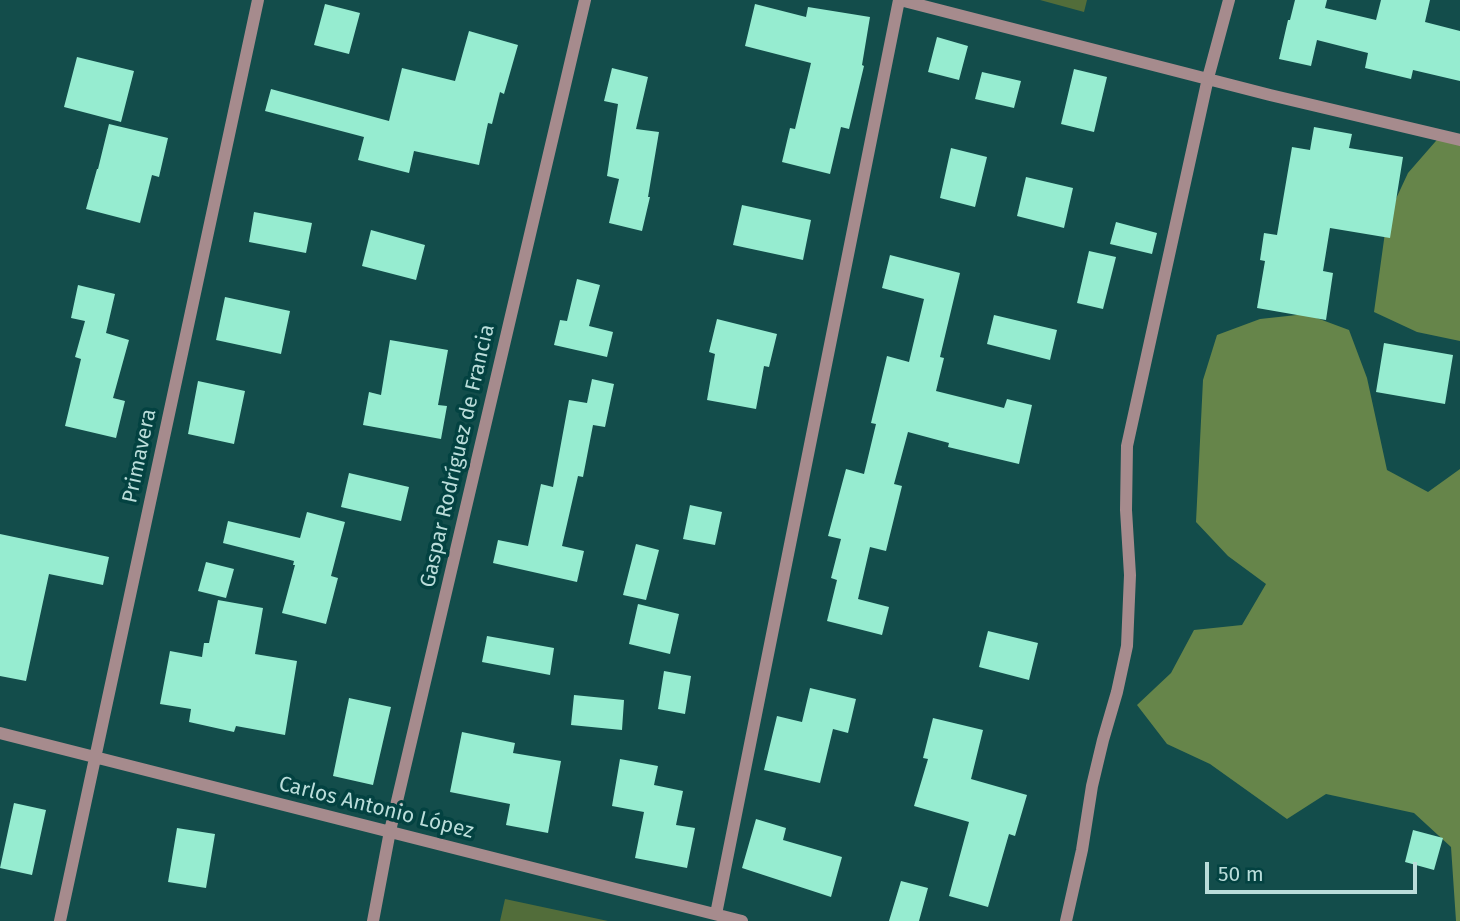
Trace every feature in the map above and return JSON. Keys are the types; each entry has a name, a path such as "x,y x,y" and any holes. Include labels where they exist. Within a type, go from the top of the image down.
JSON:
{"street":[{"name":"Primavera","path":"60,921 258,0"},
{"name":"Gaspar Rodríguez de Francia","path":"373,921 390,831 585,0"},
{"path":"716,914 900,0 1270,95 1460,140"},
{"path":"1066,921 1082,850 1092,786 1127,646 1130,575 1126,510 1127,446 1209,78 1229,0"},
{"name":"Carlos Antonio López","path":"0,733 743,921"}],"green space":[{"path":"1040,0 1087,0 1084,12"},
{"path":"1442,134 1460,135 1460,341 1417,332 1374,312 1387,218 1408,173"},
{"path":"1306,314 1349,330 1367,378 1387,470 1428,492 1460,469 1460,921 1456,921 1451,847 1414,813 1326,794 1287,819 1210,764 1167,744 1137,705 1171,673 1194,630 1242,625 1266,584 1228,556 1196,522 1203,380 1217,335 1260,319"},
{"path":"505,899 608,921 500,921"}],"building":[{"path":"1295,0 1327,0 1325,8 1376,20 1381,0 1430,0 1425,22 1460,31 1460,81 1413,70 1411,79 1365,68 1368,53 1317,40 1311,66 1279,59"},
{"path":"325,4 360,13 349,54 314,45"},
{"path":"755,4 806,17 808,7 870,17 862,65 864,66 849,129 841,127 830,174 782,162 790,128 795,129 811,63 745,46"},
{"path":"469,31 518,45 504,94 500,92 492,124 488,123 479,165 414,151 409,173 358,160 364,137 265,111 271,89 389,121 402,68 455,81"},
{"path":"937,37 968,46 959,80 928,72"},
{"path":"77,57 134,71 121,122 64,107"},
{"path":"612,68 648,77 636,129 659,132 650,197 642,231 609,223 619,179 607,176 618,104 604,101"},
{"path":"1074,69 1107,77 1094,132 1061,124"},
{"path":"982,72 1021,81 1014,108 975,99"},
{"path":"109,124 168,138 159,177 152,175 140,223 86,209"},
{"path":"1314,127 1352,134 1349,148 1403,157 1390,238 1330,228 1323,271 1333,273 1326,320 1257,308 1265,261 1260,260 1264,233 1277,235 1292,147 1310,150"},
{"path":"951,148 987,157 975,207 940,198"},
{"path":"1026,177 1073,188 1064,228 1017,216"},
{"path":"742,205 811,220 803,260 733,245"},
{"path":"254,212 312,223 306,253 249,242"},
{"path":"1116,222 1157,233 1152,254 1110,244"},
{"path":"371,230 425,245 416,280 362,266"},
{"path":"1089,251 1116,257 1103,309 1077,303"},
{"path":"890,255 960,273 940,357 944,358 936,391 1004,408 1007,399 1032,405 1019,464 948,447 949,443 908,432 894,484 902,486 886,551 870,547 858,599 889,607 882,635 827,621 837,580 831,578 841,539 828,536 846,469 864,474 876,424 871,423 887,356 909,362 924,299 882,288"},
{"path":"577,279 600,285 589,326 613,332 607,357 554,345 560,320 567,321"},
{"path":"78,285 115,294 106,333 129,340 113,398 125,401 116,438 65,426 81,359 75,357 85,321 71,318"},
{"path":"225,297 290,311 281,354 216,340"},
{"path":"994,315 1057,330 1050,360 987,344"},
{"path":"717,319 777,334 769,367 764,366 756,409 707,400 715,354 709,352"},
{"path":"390,340 448,350 438,405 447,406 441,439 363,425 369,392 381,395"},
{"path":"1384,343 1453,355 1445,404 1376,392"},
{"path":"592,379 614,384 605,427 593,425 583,477 578,476 562,546 584,551 577,582 493,563 498,540 528,546 541,484 553,487 569,400 587,403"},
{"path":"198,381 245,391 234,444 188,434"},
{"path":"349,473 409,487 401,521 341,507"},
{"path":"690,505 722,512 715,545 683,539"},
{"path":"307,512 345,522 331,576 338,578 326,624 282,613 294,561 223,543 228,521 300,538"},
{"path":"0,534 109,557 103,585 49,574 26,681 0,676"},
{"path":"636,544 659,550 646,600 623,595"},
{"path":"206,562 234,569 226,598 198,591"},
{"path":"218,600 263,608 255,654 297,661 285,735 236,726 234,732 189,722 191,709 160,704 170,651 202,657 204,643 209,643"},
{"path":"638,604 679,614 670,654 629,644"},
{"path":"988,631 1038,643 1029,680 979,667"},
{"path":"487,636 554,648 550,675 482,662"},
{"path":"664,671 691,676 685,714 658,709"},
{"path":"810,688 856,699 848,733 833,729 820,783 764,770 777,716 802,722"},
{"path":"574,695 624,700 622,730 571,725"},
{"path":"349,698 391,707 373,785 333,776"},
{"path":"933,718 983,730 971,779 1027,795 1015,836 1009,834 988,907 949,896 969,822 914,806 928,759 923,758"},
{"path":"462,732 515,743 513,753 561,761 548,833 506,825 510,804 450,792"},
{"path":"620,759 658,766 654,785 683,791 676,825 695,828 687,868 635,858 644,812 612,806"},
{"path":"14,803 46,810 32,875 0,868"},
{"path":"756,819 786,828 783,840 842,857 831,897 742,868"},
{"path":"177,828 215,834 206,888 168,882"},
{"path":"1413,830 1443,838 1434,870 1405,862"},
{"path":"901,881 928,888 919,921 889,921"}]}
